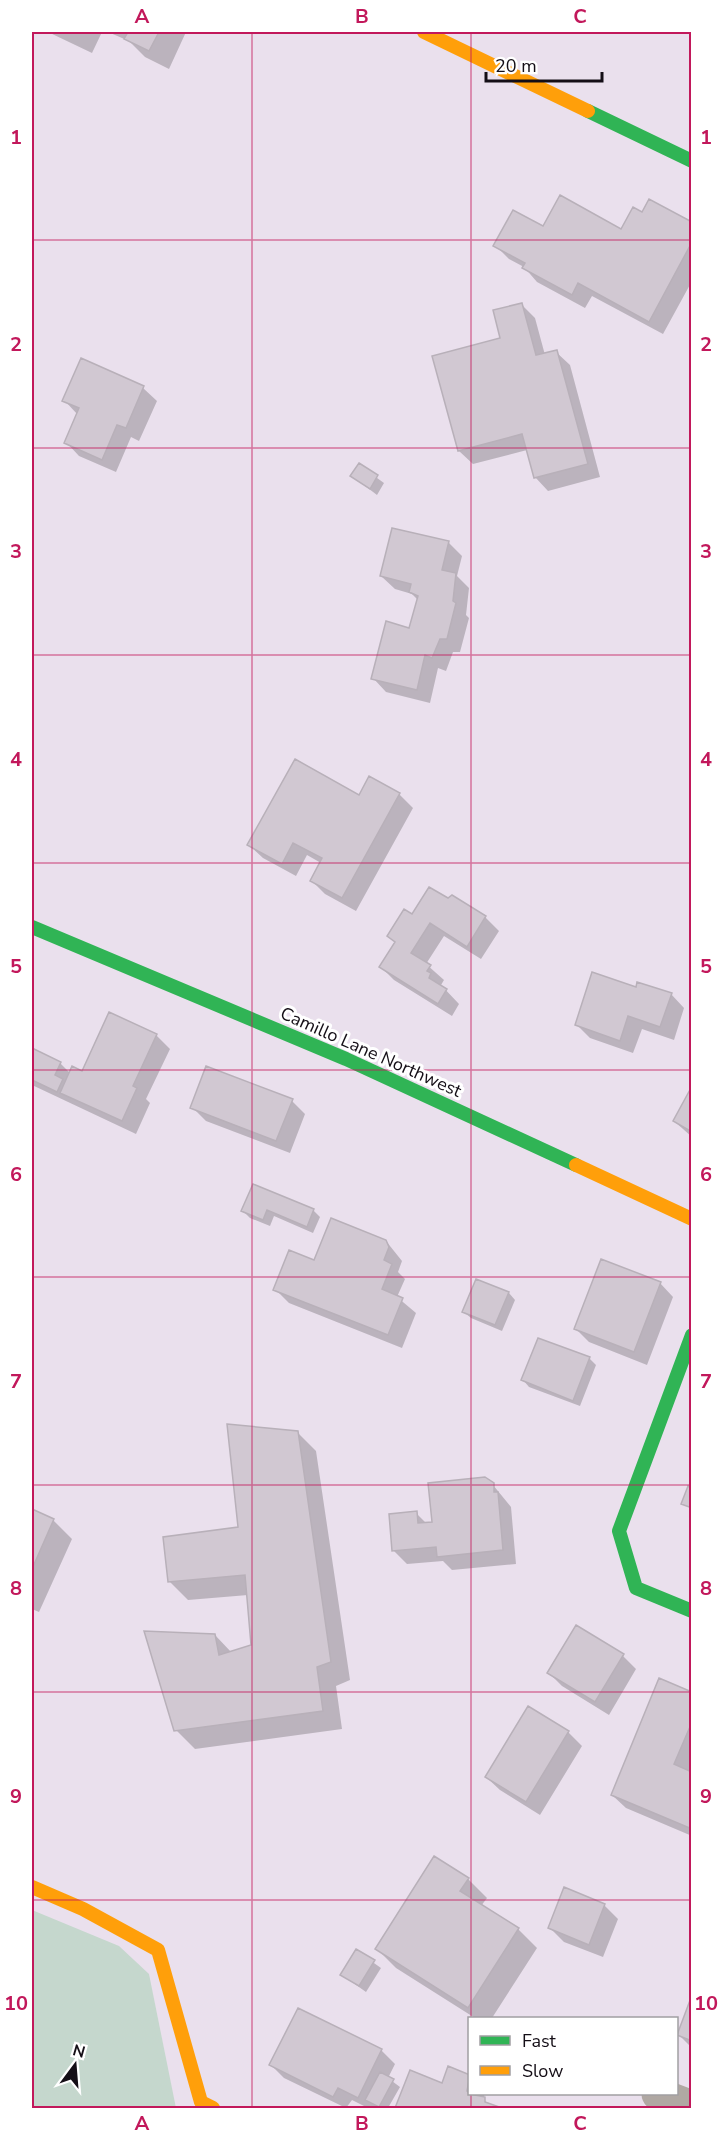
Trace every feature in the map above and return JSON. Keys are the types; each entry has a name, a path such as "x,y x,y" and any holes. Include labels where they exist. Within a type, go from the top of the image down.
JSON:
{"street":[{"path":"424,32 692,160"},
{"name":"Camillo Lane Northwest","path":"32,927 346,1059 692,1219"},
{"path":"692,1335 619,1531 636,1588 692,1611"},
{"path":"32,1887 83,1909 158,1950 201,2102 213,2109"},
{"path":"660,2095 692,2107"}],"green space":[{"path":"32,1910 119,1946 149,1974 176,2108 32,2108"}],"building":[{"path":"128,32 159,32 149,51 124,39"},
{"path":"560,195 621,229 633,207 642,212 649,199 692,222 692,242 649,322 578,283 572,295 522,268 525,263 493,246 513,210 543,226"},
{"path":"522,303 536,355 557,350 588,464 534,478 522,434 458,451 432,356 500,338 493,310"},
{"path":"81,358 144,386 126,428 117,425 102,460 64,443 79,408 62,401"},
{"path":"359,463 378,475 370,489 350,476"},
{"path":"392,528 449,541 442,570 456,573 453,601 456,603 447,639 440,639 432,658 425,655 417,690 371,679 386,621 409,628 418,596 409,592 411,584 380,576"},
{"path":"295,759 359,795 369,776 400,793 342,898 310,881 322,858 293,843 282,864 247,845"},
{"path":"429,887 448,898 452,895 486,916 467,947 430,923 411,953 431,965 427,971 431,973 429,978 447,989 438,1004 379,967 395,942 387,936 404,909 412,914"},
{"path":"592,972 636,987 637,982 672,993 660,1027 628,1016 620,1041 575,1025"},
{"path":"109,1012 157,1034 133,1086 137,1088 122,1121 60,1093 72,1066 82,1071"},
{"path":"32,1048 61,1062 55,1075 63,1079 57,1092 32,1080"},
{"path":"206,1066 293,1099 276,1141 190,1108"},
{"path":"692,1086 692,1132 673,1121"},
{"path":"253,1184 314,1209 307,1227 267,1210 263,1220 241,1211"},
{"path":"331,1218 386,1240 389,1247 384,1260 392,1264 382,1289 403,1298 388,1335 273,1290 289,1250 314,1260"},
{"path":"601,1259 661,1282 634,1352 574,1329"},
{"path":"476,1279 509,1292 495,1325 462,1312"},
{"path":"538,1338 590,1357 573,1401 521,1380"},
{"path":"227,1424 298,1431 331,1662 317,1667 323,1711 174,1731 144,1631 215,1634 219,1655 251,1645 245,1575 168,1582 163,1537 238,1527"},
{"path":"485,1477 494,1483 494,1492 498,1492 503,1550 437,1557 436,1547 392,1551 389,1514 417,1511 418,1523 432,1522 428,1483"},
{"path":"688,1486 692,1488 692,1508 681,1504"},
{"path":"32,1509 54,1519 32,1569"},
{"path":"576,1625 624,1654 595,1702 547,1673"},
{"path":"659,1678 692,1692 692,1722 674,1764 692,1772 692,1829 611,1795"},
{"path":"528,1706 569,1731 526,1802 485,1777"},
{"path":"434,1856 469,1878 460,1891 519,1928 468,2008 375,1949"},
{"path":"564,1887 605,1904 589,1945 548,1928"},
{"path":"356,1949 375,1960 359,1986 340,1975"},
{"path":"692,1995 692,2041 678,2035"},
{"path":"298,2008 382,2049 358,2098 338,2088 333,2097 269,2065"},
{"path":"448,2066 468,2074 468,2095 485,2097 485,2102 502,2108 395,2108 410,2070 442,2083"},
{"path":"380,2072 394,2079 379,2107 365,2100"}],"traffic: fast":[{"path":"588,111 692,161"},
{"path":"32,927 346,1059 576,1165"},
{"path":"692,1335 619,1531 636,1588 692,1611"}],"traffic: slow":[{"path":"424,32 588,111"},
{"path":"576,1165 692,1219"},
{"path":"32,1887 83,1909 158,1950 201,2102 213,2108"}]}
